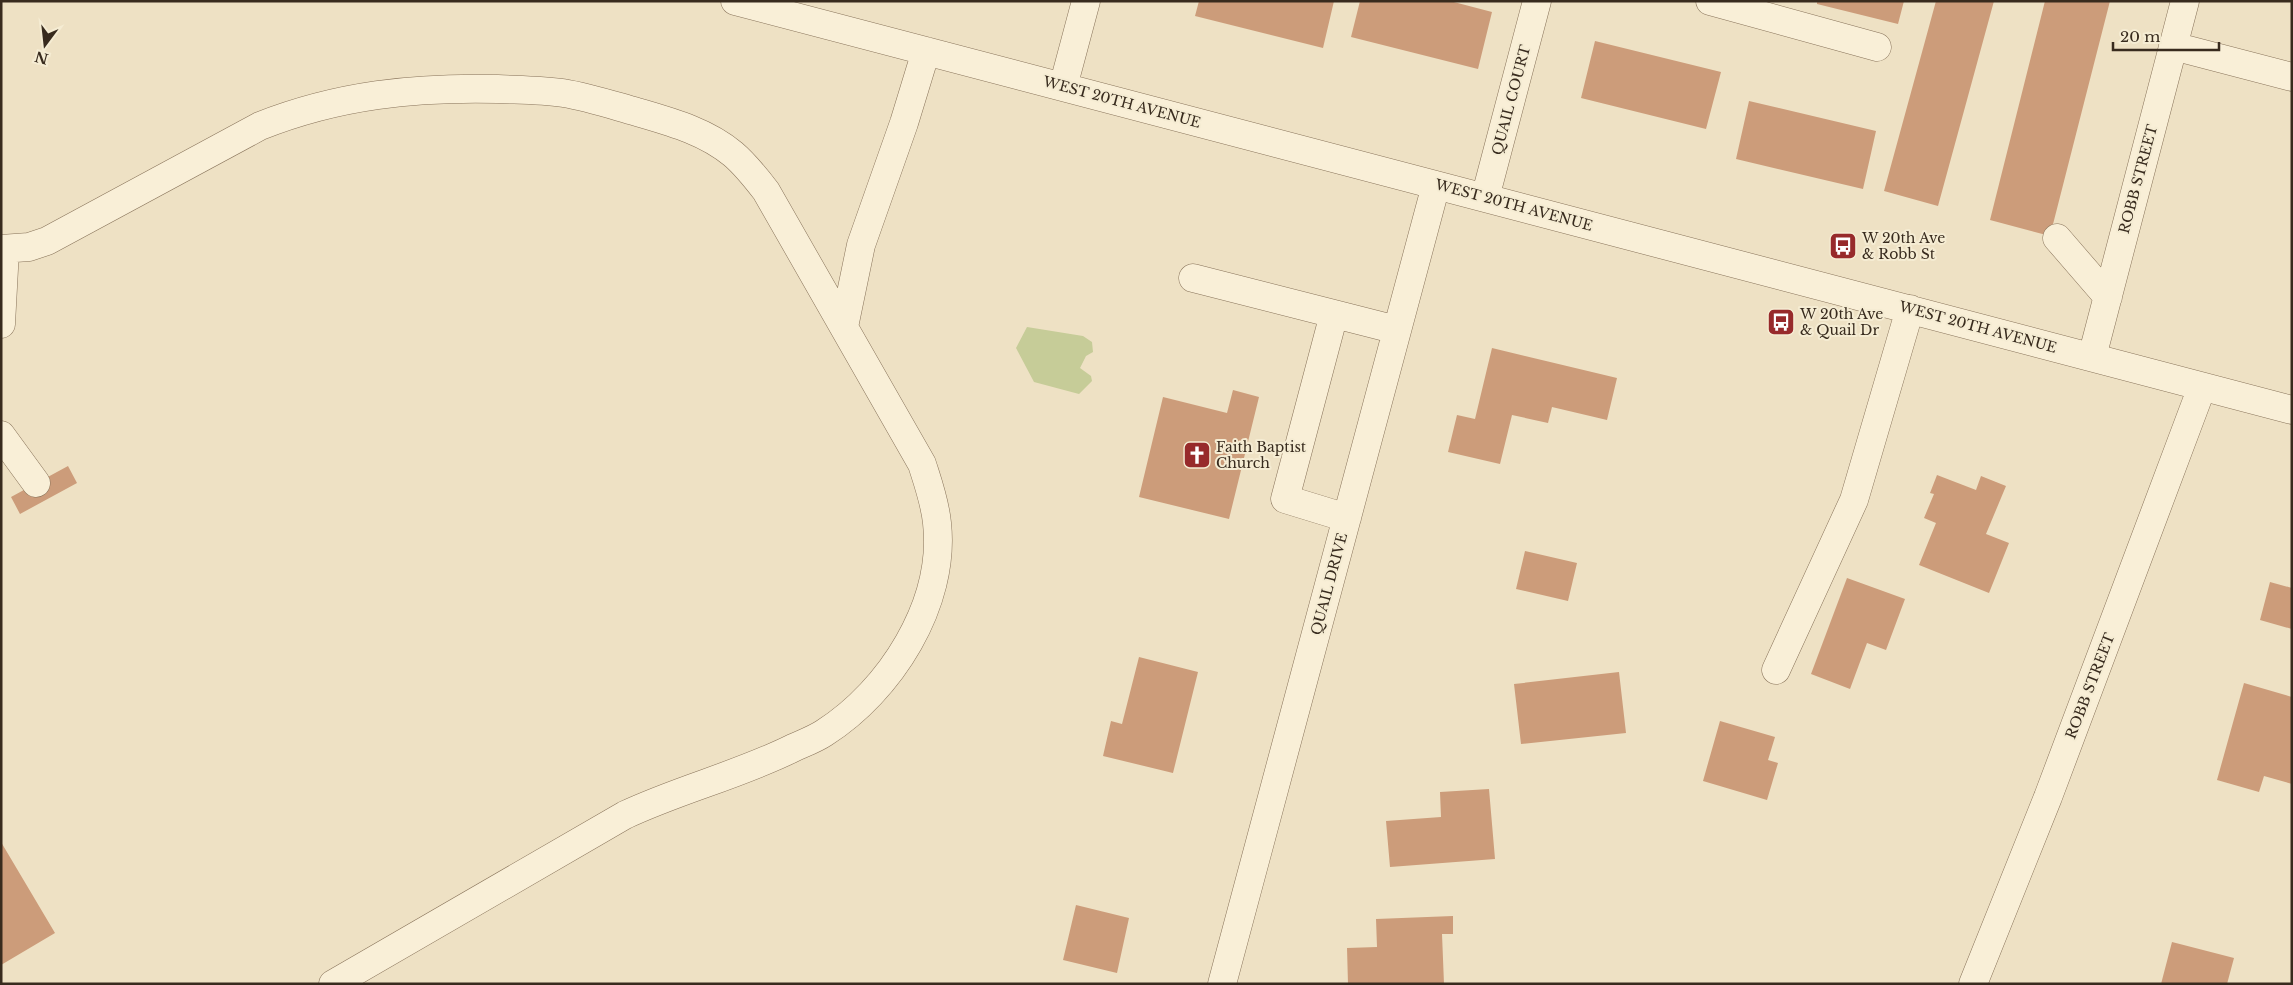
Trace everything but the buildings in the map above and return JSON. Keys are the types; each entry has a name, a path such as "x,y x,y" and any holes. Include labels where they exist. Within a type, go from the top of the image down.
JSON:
{"street":[{"name":"WEST 20TH AVENUE","path":"735,1 2292,410"},
{"path":"1063,87 1086,1"},
{"name":"QUAIL COURT","path":"1485,198 1537,1"},
{"path":"1710,1 1877,47"},
{"name":"ROBB STREET","path":"2092,357 2184,1"},
{"path":"2173,46 2292,77"},
{"path":"844,327 861,245 904,124 926,52"},
{"path":"1,324 3,250 28,247 54,238 260,126 294,113 329,103 409,91 470,89 563,93 681,125 732,154 751,171 766,191 922,464 932,496 937,524 937,552 932,583 922,617 908,647 885,677 855,710 823,734 777,756 720,779 660,799 624,815 332,984"},
{"name":"QUAIL DRIVE","path":"1222,984 1436,185"},
{"path":"2057,238 2108,297"},
{"path":"1194,278 1397,330"},
{"path":"1776,670 1854,500 1910,309"},
{"path":"1334,314 1285,499 1346,518"},
{"name":"ROBB STREET","path":"1973,984 2048,797 2202,387"},
{"path":"1,435 36,483"}],"green space":[{"path":"1027,327 1083,336 1092,342 1093,352 1086,356 1080,368 1091,376 1092,381 1079,394 1034,382 1016,348"}],"place":[{"name":"W 20th Ave & Robb St","path":"1843,246"},
{"name":"W 20th Ave & Quail Dr","path":"1781,322"},
{"name":"Faith Baptist Church","path":"1197,455"}]}
